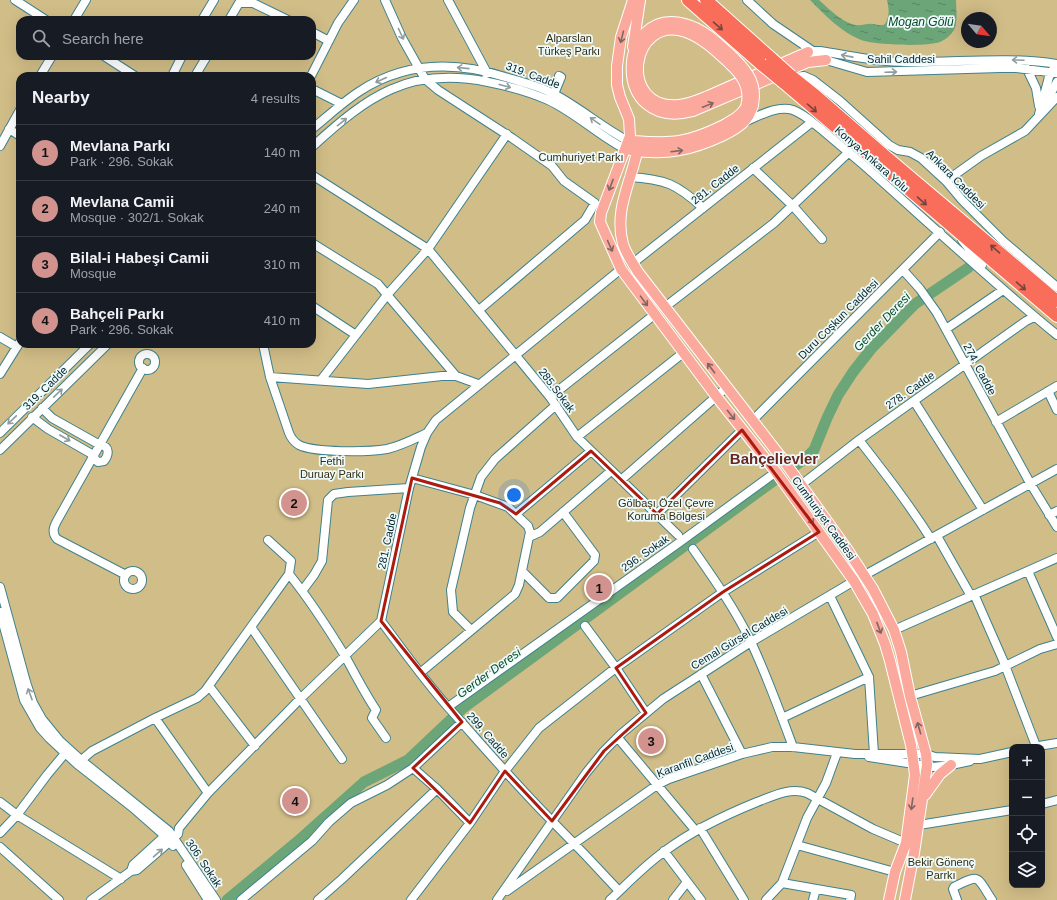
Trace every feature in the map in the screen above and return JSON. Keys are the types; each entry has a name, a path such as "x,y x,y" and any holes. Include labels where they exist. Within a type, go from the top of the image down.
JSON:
{"highway":[{"path":"688,0 789,79 816,96 1057,301"},
{"path":"706,0 766,61"},
{"name":"Konya-Ankara Yolu","path":"789,79 945,229 1057,316"}],"main road":[{"path":"620,222 616,226 609,227 602,214 627,145 630,131 627,114 618,91 617,66 619,48 632,0"},
{"path":"640,0 632,45 633,52 631,76 638,95 646,104 657,110 679,114 693,111 808,62 826,60"},
{"path":"633,52 640,39 650,29 657,25 671,22 685,24 699,30 716,41 733,61"},
{"path":"744,122 750,115 750,106 755,93 752,81 747,71 697,37 685,32 672,29 660,32 650,39 639,59 638,74 644,91 651,99 662,104 680,105 693,102 708,96 811,52"},
{"name":"319. Cadde","path":"639,146 693,139 739,117 750,106"},
{"name":"319. Cadde","path":"627,145 639,146 664,152 692,148 733,130 744,122"},
{"name":"Cumhuriyet Caddesi","path":"639,146 621,210 620,222 624,245 633,263 726,388 801,485 865,576 882,604 894,630 903,659 910,696 926,754 927,765 919,825 905,900"},
{"path":"602,214 612,203 617,205 621,210"},
{"name":"Cumhuriyet Caddesi","path":"602,214 621,269 683,353 776,472 854,581 873,614 885,644 911,745 914,765 914,785 906,843 895,872 889,900"},
{"path":"923,798 932,783 951,765"}],"street":[{"path":"15,0 40,16"},
{"path":"76,16 86,0"},
{"path":"204,16 214,0"},
{"path":"313,72 338,23 354,0"},
{"path":"384,0 425,79 438,90 507,134 552,166 564,181 595,203 585,220 479,310"},
{"path":"448,0 486,71 484,81"},
{"name":"Sahil Caddesi","path":"747,0 769,21 811,52 826,60 868,72 1000,68 1056,69"},
{"path":"231,16 239,3 253,3 280,16"},
{"path":"316,34 329,40"},
{"path":"811,52 820,51 861,59 889,62 997,59 1026,60 1056,69 1038,117"},
{"path":"42,72 50,60"},
{"path":"110,60 129,72"},
{"path":"174,72 180,60"},
{"path":"198,72 205,60"},
{"name":"319. Cadde","path":"316,126 360,91 377,82 402,72 418,68 448,66 486,71 536,86 554,94 613,133 627,145"},
{"path":"1027,69 1038,95 1038,117"},
{"path":"554,94 561,77 559,76"},
{"name":"Ankara Caddesi","path":"789,79 804,76 812,80 840,101 889,145 898,150 910,152 921,158 946,181 962,200 1003,241 1057,288"},
{"name":"319. Cadde","path":"316,144 357,110 386,91 405,83 425,79 450,77 484,81 519,90 548,100 609,140 627,145"},
{"path":"1038,117 1057,82"},
{"path":"316,91 342,104"},
{"path":"946,181 981,156 1025,131 1057,97"},
{"name":"319. Cadde","path":"744,122 774,110 785,108 794,110 804,115 812,122"},
{"path":"0,146 16,117"},
{"path":"812,122 945,229 1001,288 1057,335"},
{"name":"281. Cadde","path":"633,263 812,122"},
{"path":"9,128 16,133"},
{"path":"321,380 388,295 428,249 507,134"},
{"path":"665,307 774,223 849,152"},
{"path":"753,168 793,206 822,239"},
{"path":"630,177 666,182 682,190 702,208"},
{"name":"285.Sokak","path":"316,178 428,249 550,397 577,437 678,535"},
{"path":"590,211 602,214"},
{"path":"945,229 1001,288"},
{"name":"Duru Coşkun Caddesi","path":"752,421 945,229"},
{"path":"316,245 378,284 456,376"},
{"name":"281. Cadde","path":"382,621 409,488 421,447 427,433 436,420 478,384 516,356 621,269"},
{"name":"274. Cadde","path":"903,270 926,297 946,329 1030,483 1057,527"},
{"path":"946,329 1001,288"},
{"path":"316,309 356,335"},
{"path":"550,397 654,315"},
{"name":"278. Cadde","path":"801,485 914,400 1026,321 1034,317"},
{"path":"0,337 16,344"},
{"path":"0,374 17,348"},
{"name":"319. Cadde","path":"0,432 86,348"},
{"name":"319. Cadde","path":"0,450 104,348"},
{"path":"264,348 270,377 289,433 294,442 301,446 308,448 362,452 388,448 427,433"},
{"path":"577,437 683,353"},
{"path":"126,575 57,539 53,530 143,368"},
{"path":"270,377 368,384 442,376 456,376 478,384"},
{"path":"996,422 1057,386"},
{"path":"621,480 726,388"},
{"path":"1048,391 1057,410"},
{"path":"914,400 983,510"},
{"path":"471,630 453,612 451,590 470,508 481,477 495,459 556,405"},
{"path":"32,417 48,429 94,456 98,462 106,459 108,449 106,446 100,445 52,418 42,408"},
{"path":"657,514 742,430"},
{"path":"859,440 899,491 920,522 934,538 972,595 1005,666 1033,744"},
{"path":"516,514 591,451"},
{"name":"Cemal Gürsel Caddesi","path":"497,900 586,773 604,751 663,699 751,642 854,581 1057,469"},
{"path":"529,537 540,532 611,471"},
{"name":"296. Sokak","path":"451,710 776,472"},
{"path":"412,478 475,495 508,507 528,526 530,532 519,585 515,594 420,673"},
{"path":"302,591 322,561 328,500 334,494 409,488"},
{"path":"1049,515 1057,511"},
{"path":"522,571 549,598 554,599 558,598 594,561 595,555 563,512"},
{"path":"411,900 470,823 505,771 539,728 616,668 723,592 819,532"},
{"path":"79,762 92,751 197,698 205,691 289,574 291,561 268,540"},
{"path":"693,549 723,592 751,642 793,747"},
{"path":"894,630 1057,558"},
{"path":"1028,571 1057,637"},
{"path":"289,574 302,591 344,656 363,691 376,710 372,718 386,738"},
{"path":"0,587 33,703 48,728 67,751"},
{"path":"830,596 869,677 874,754"},
{"path":"0,612 24,700 40,728 67,751"},
{"path":"91,900 131,871 133,865 170,837 174,828 179,828 208,793 300,699 382,621"},
{"name":"299. Cadde","path":"382,621 420,673 451,710 505,771 552,821 576,843 619,891"},
{"path":"585,626 616,668 646,713"},
{"path":"251,628 342,759"},
{"path":"910,696 995,671 1040,649 1057,644"},
{"path":"701,674 742,754"},
{"path":"782,718 869,677"},
{"path":"209,686 255,746"},
{"path":"155,718 208,793"},
{"path":"241,900 312,841 329,822 351,803 387,785 413,768 461,721"},
{"path":"618,738 656,785 698,829 744,900"},
{"path":"1045,745 1057,743"},
{"name":"Karanfil Caddesi","path":"503,893 576,843 656,785 669,779 742,754 772,747 793,747 855,754 933,767 951,765 980,758"},
{"path":"0,833 18,815 67,751"},
{"name":"306. Sokak","path":"67,751 170,837 208,898"},
{"path":"766,900 782,883 807,818 818,798 837,752"},
{"path":"980,758 1009,753"},
{"name":"Karanfil Caddesi","path":"855,754 926,754 942,757 980,758"},
{"path":"413,768 437,789 470,823"},
{"path":"318,900 437,789"},
{"path":"610,900 664,851 698,829 744,807 788,792 802,791 818,798 873,829 906,843"},
{"path":"1045,803 1057,800"},
{"path":"0,802 18,815 120,879"},
{"path":"919,825 1009,810"},
{"path":"797,845 895,872"},
{"path":"0,847 59,900"},
{"path":"664,851 701,900"},
{"path":"957,900 953,889 954,887 974,878 982,884 992,900"},
{"path":"673,900 687,882"},
{"path":"782,883 852,895 850,900"},
{"path":"813,900 816,889"}],"highlighted area":[{"path":"742,430 819,532 723,592 616,668 646,713 604,751 552,821 505,771 470,823 413,768 462,722 381,621 412,478 500,503 516,514 591,451 657,514"}],"green space":[{"name":"Gölbaşı Özel Çevre Koruma Bölgesi","path":"0,0 1057,0 1057,900 0,900"}],"water":[{"name":"Mogan Gölü","path":"810,0 819,0 836,15 851,24 883,25 888,18 889,9 887,0 956,0 956,23 954,30 948,37 933,44 900,45 868,42 854,37 840,28"}],"waterway":[{"name":"Gerder Deresi","path":"792,468 814,450 838,395 853,372 871,349 915,304 968,268"},
{"name":"Gerder Deresi","path":"227,900 298,841 364,782 408,760 463,708 776,479"}],"place":[{"name":"Mevlana Camii","path":"294,503"},
{"name":"Mevlana Parkı","path":"599,588"},
{"name":"Bilal-i Habeşi Camii","path":"651,741"},
{"name":"Bahçeli Parkı","path":"295,801"}],"district":[{"name":"Bahçelievler","path":"774,459"}],"park label":[{"name":"Alparslan Türkeş Parkı","path":"569,44"},
{"name":"Cumhuriyet Parkı","path":"581,157"},
{"name":"Fethi Duruay Parkı","path":"332,467"},
{"name":"Bekir Gönenç Parrkı","path":"941,868"}]}
